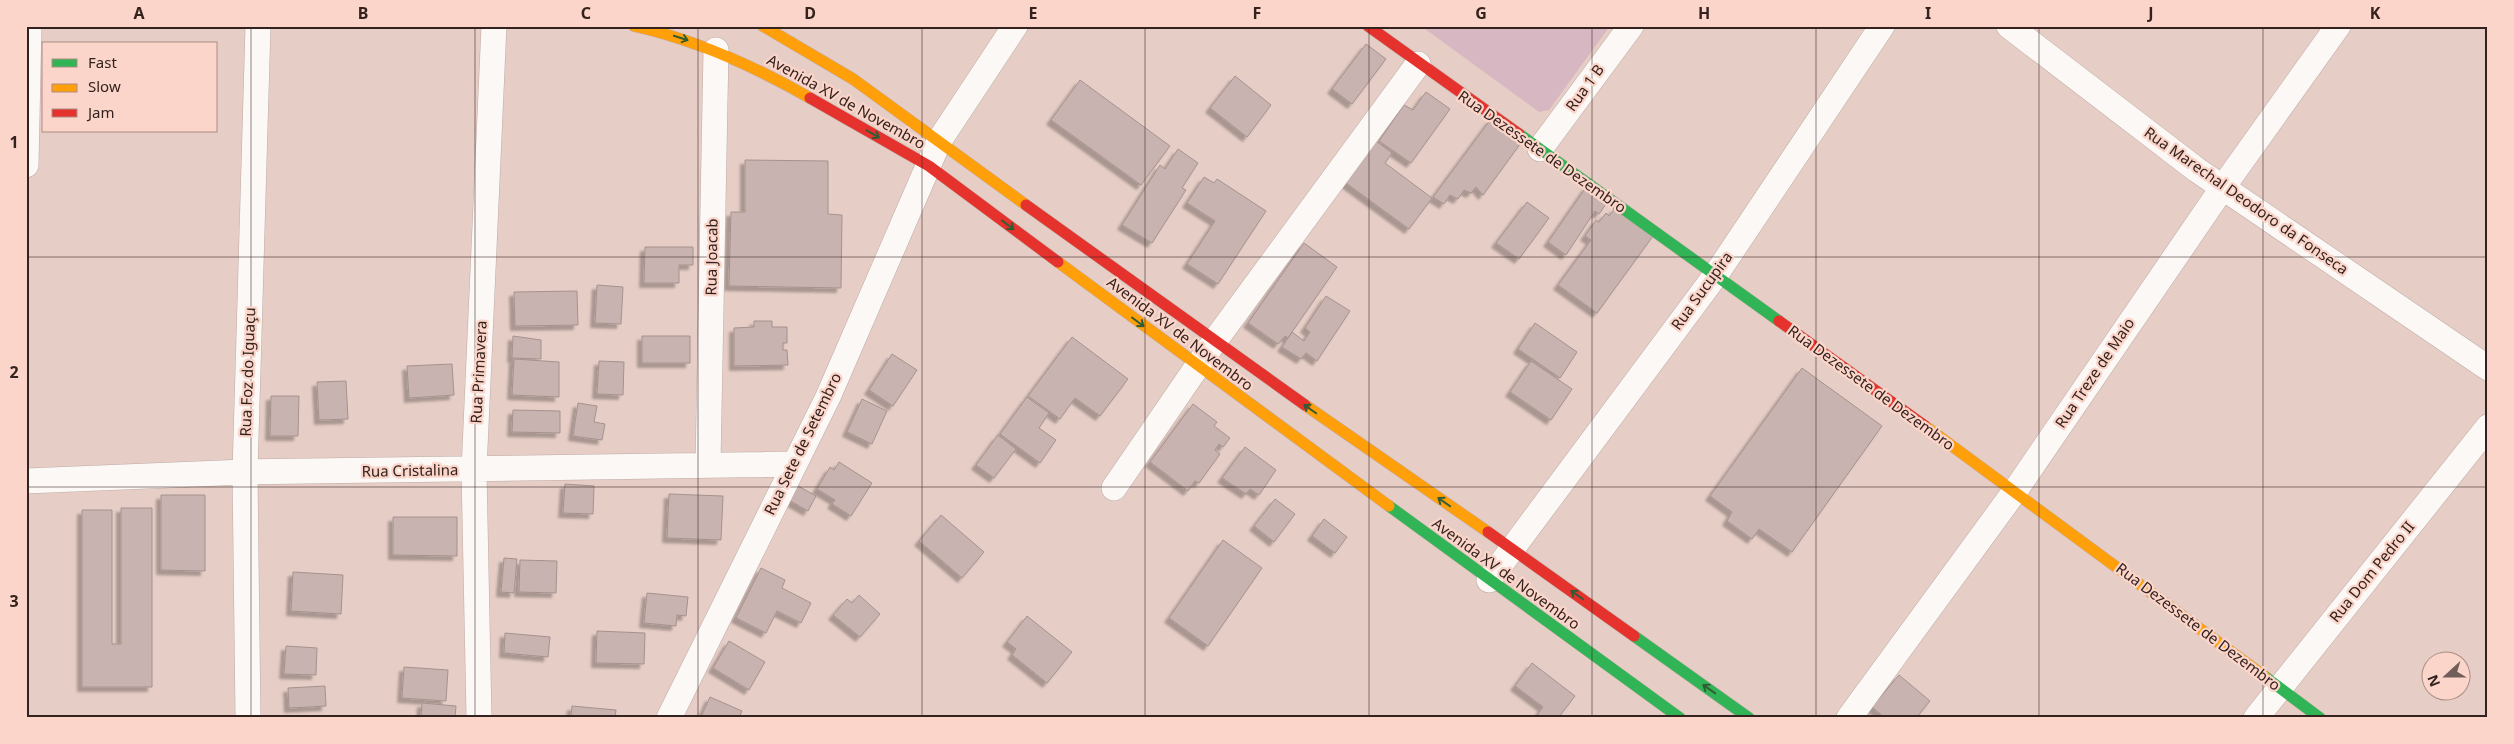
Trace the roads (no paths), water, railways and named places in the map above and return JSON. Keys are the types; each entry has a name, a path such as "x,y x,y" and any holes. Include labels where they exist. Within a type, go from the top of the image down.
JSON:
{"main road":[{"name":"Avenida XV de Novembro","path":"634,26 665,33 716,50 774,76 929,166 1197,366 1680,718"},
{"name":"Avenida XV de Novembro","path":"763,26 853,79 1214,342 1513,550 1749,718"},
{"name":"Rua Dezessete de Dezembro","path":"1368,26 1418,64 1540,149 2015,491 2320,718"}],"street":[{"path":"26,165 29,26"},
{"name":"Rua Foz do Iguaçu","path":"248,718 245,472 258,26"},
{"name":"Rua Primavera","path":"479,718 474,470 494,26"},
{"path":"939,141 1015,26"},
{"name":"Rua 1 B","path":"1540,149 1631,26"},
{"name":"Rua Sucupira","path":"1489,580 1715,276 1882,26"},
{"name":"Rua Marechal Deodoro da Fonseca","path":"2009,26 2197,170 2488,368"},
{"name":"Rua Treze de Maio","path":"1849,718 2015,491 2223,187 2338,26"},
{"name":"Rua Joacab","path":"708,464 716,50"},
{"path":"1114,488 1214,342 1418,64"},
{"name":"Rua Sete de Setembro","path":"669,718 828,397 939,141"},
{"name":"Rua Dom Pedro II","path":"2256,718 2488,427"},
{"name":"Rua Cristalina","path":"26,481 245,472 794,464"}]}
